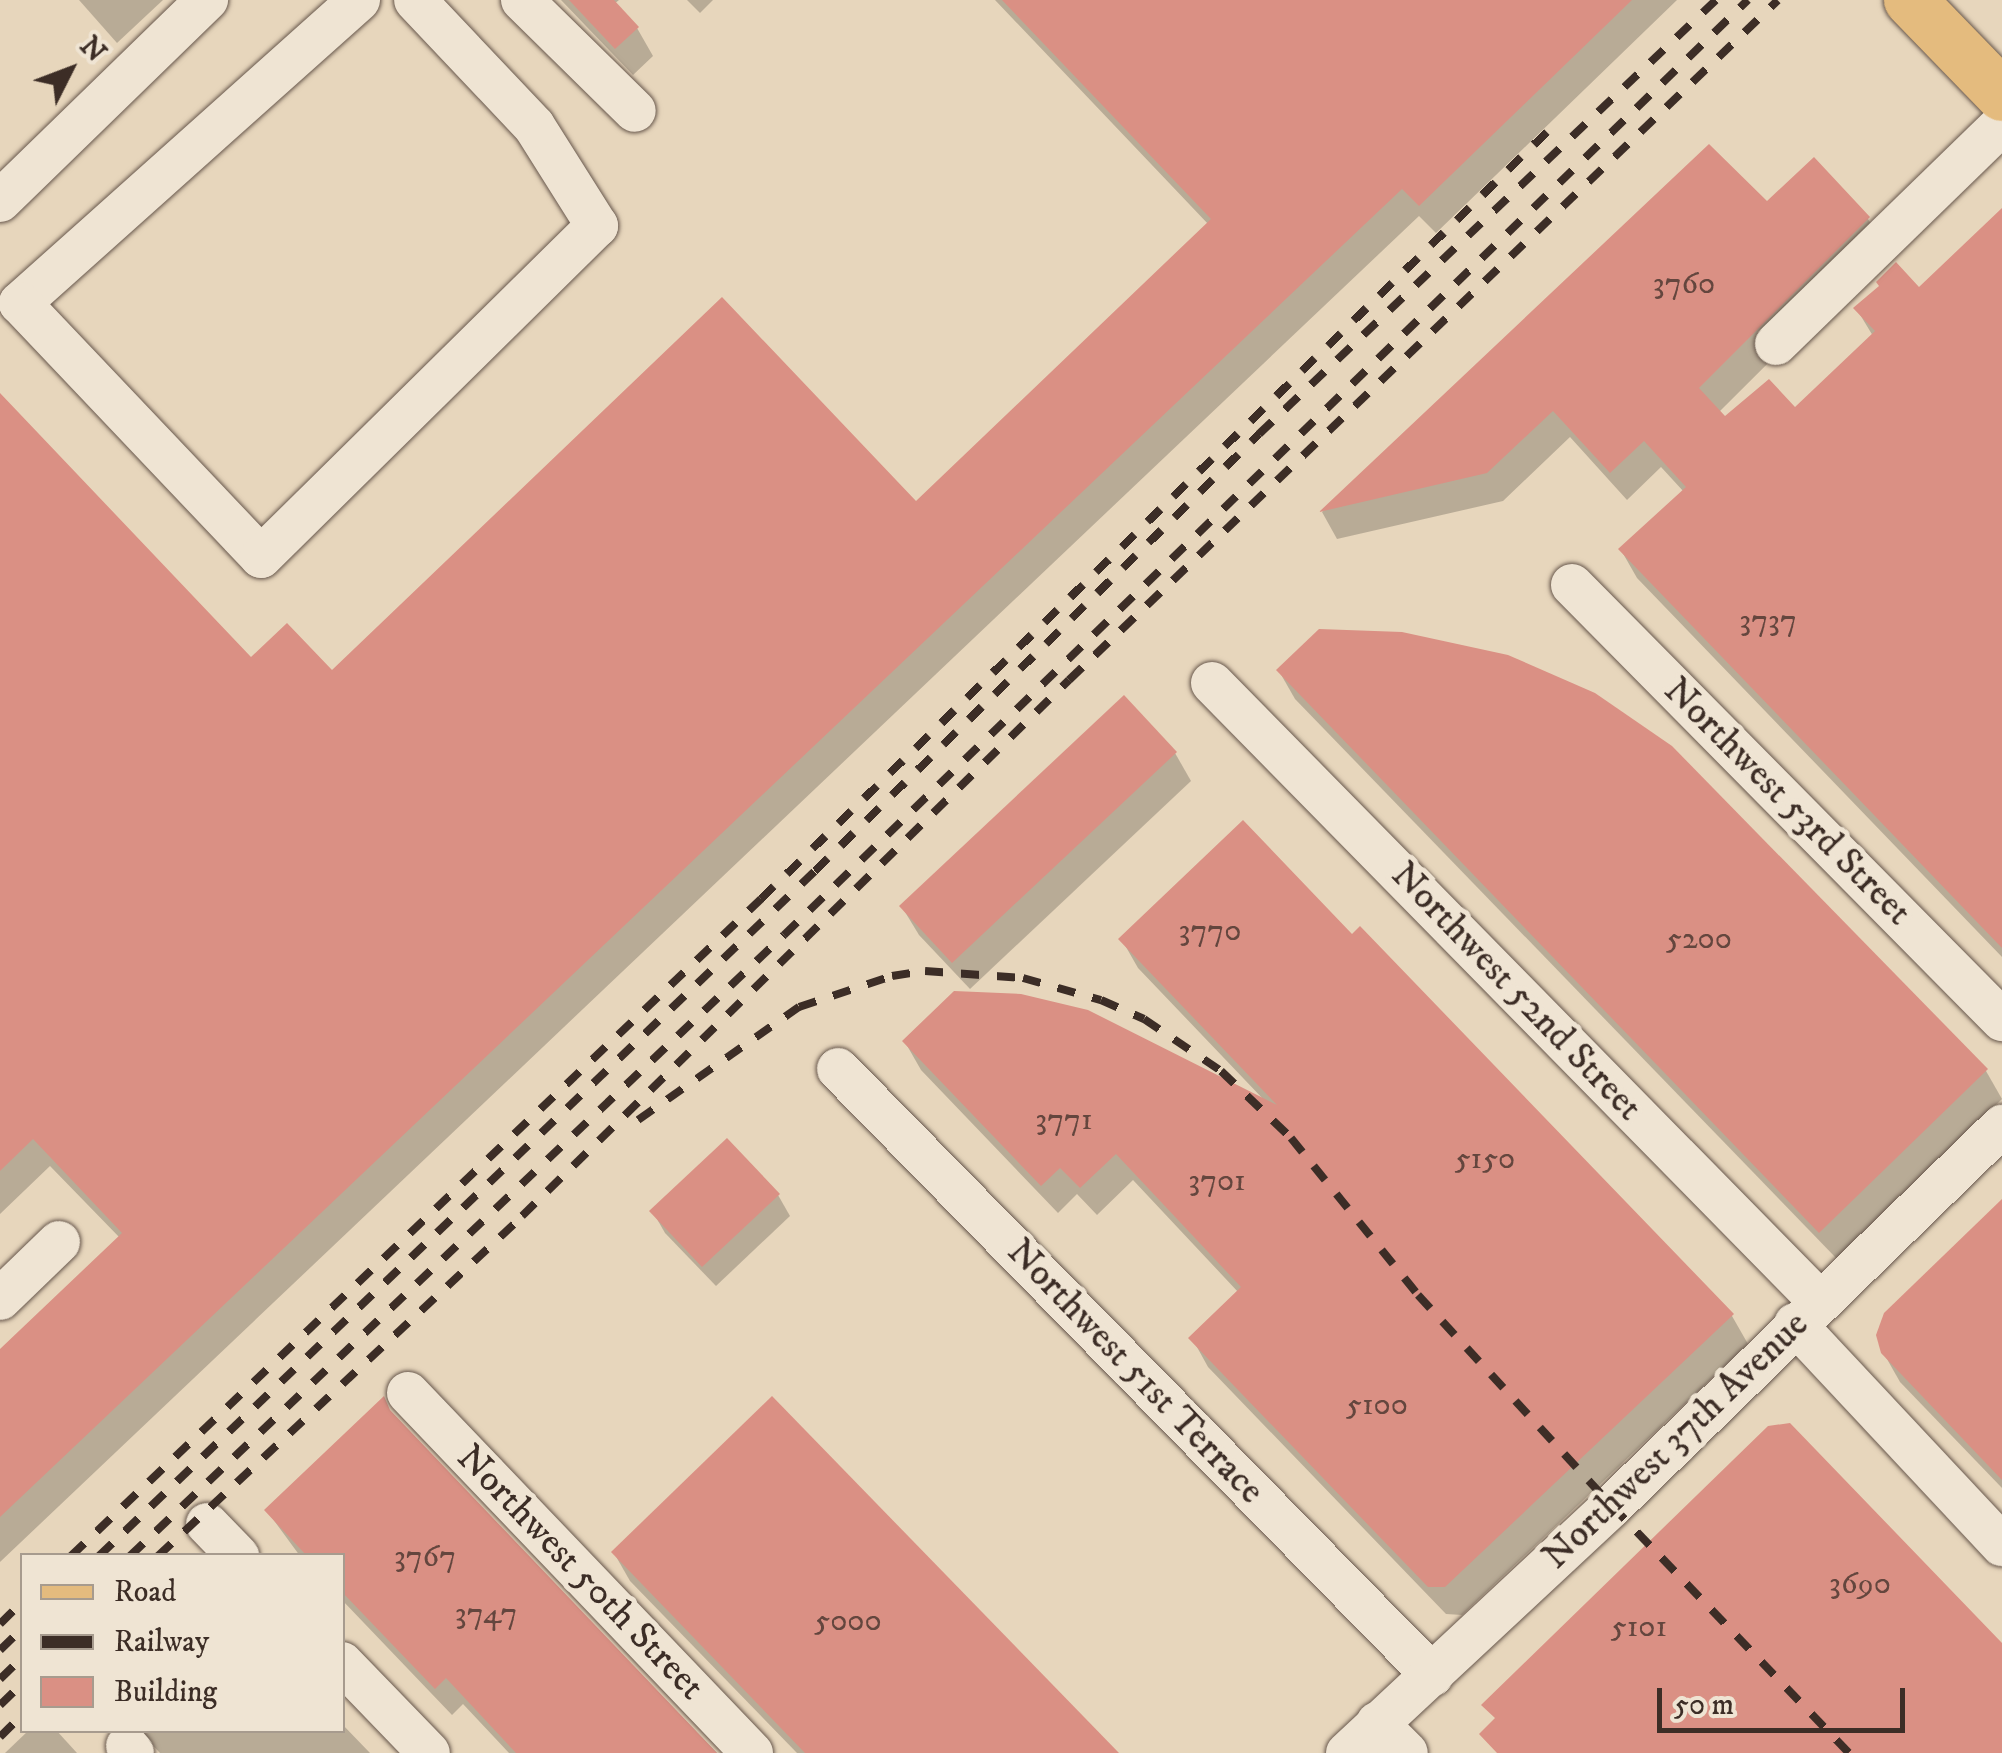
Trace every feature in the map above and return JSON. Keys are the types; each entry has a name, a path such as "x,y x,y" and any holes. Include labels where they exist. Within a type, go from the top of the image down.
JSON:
{"main road":[{"path":"1910,0 2002,95"}],"street":[{"path":"0,201 207,0"},
{"path":"359,0 10,290 260,557 597,226 534,126 415,0"},
{"path":"522,0 635,111"},
{"path":"1776,344 2002,124"},
{"name":"Northwest 53rd Street","path":"1572,585 2002,1020"},
{"name":"Northwest 52nd Street","path":"1212,682 1807,1312 2002,1544"},
{"name":"Northwest 51st Terrace","path":"838,1069 1432,1675"},
{"name":"Northwest 37th Avenue","path":"1362,1738 2002,1126"},
{"path":"0,1299 60,1242"},
{"name":"Northwest 50th Street","path":"408,1393 752,1753"},
{"path":"207,1524 235,1553"},
{"path":"345,1667 429,1753"},
{"path":"1362,1738 1407,1753"}],"building":[{"path":"569,0 614,0 639,27 615,49"},
{"path":"1002,0 1632,0 1419,206 1402,189 0,1517 0,1349 122,1233 33,1139 0,1171 0,393 251,657 287,623 332,670 722,297 916,501 1211,219"},
{"path":"1709,144 1767,201 1814,157 1870,217 1699,388 1725,416 1769,379 1795,407 1875,331 1853,308 1879,286 1876,282 1896,262 1919,287 2002,208 2002,948 1618,549 1686,487 1644,441 1610,473 1553,411 1487,473 1319,512"},
{"path":"1319,629 1402,632 1508,655 1595,693 1672,746 1988,1069 1819,1233 1276,670"},
{"path":"1124,695 1177,752 952,963 899,906"},
{"path":"1243,820 1352,934 1360,926 1734,1314 1445,1587 1428,1587 1188,1338 1241,1287 1116,1154 1080,1188 1060,1168 1041,1186 902,1041 954,991 1021,994 1088,1010 1277,1105 1118,939"},
{"path":"727,1138 780,1194 702,1267 649,1211"},
{"path":"2002,1199 2002,1480 1881,1353 1876,1335 1884,1313"},
{"path":"384,1396 390,1410 717,1753 516,1753 446,1678 435,1689 345,1595 345,1553 304,1553 264,1510"},
{"path":"772,1396 1119,1753 805,1753 611,1552"},
{"path":"1790,1423 2002,1643 2002,1753 1497,1753 1479,1734 1495,1718 1481,1705 1768,1426"}],"railway":[{"path":"102,1553 815,871 1259,434 1716,0"},
{"path":"133,1553 784,935 1748,0"},
{"path":"161,1553 522,1216 1069,680 1778,0"},
{"path":"74,1553 761,899 1550,129"},
{"path":"638,1120 799,1007 892,976 925,971 1023,978 1101,1000 1144,1019 1221,1071 1291,1138 1418,1295 1612,1506 1849,1753"},
{"path":"0,1624 20,1604"},
{"path":"0,1650 20,1631"},
{"path":"0,1679 20,1660"},
{"path":"0,1705 20,1686"},
{"path":"0,1737 20,1717"}]}
